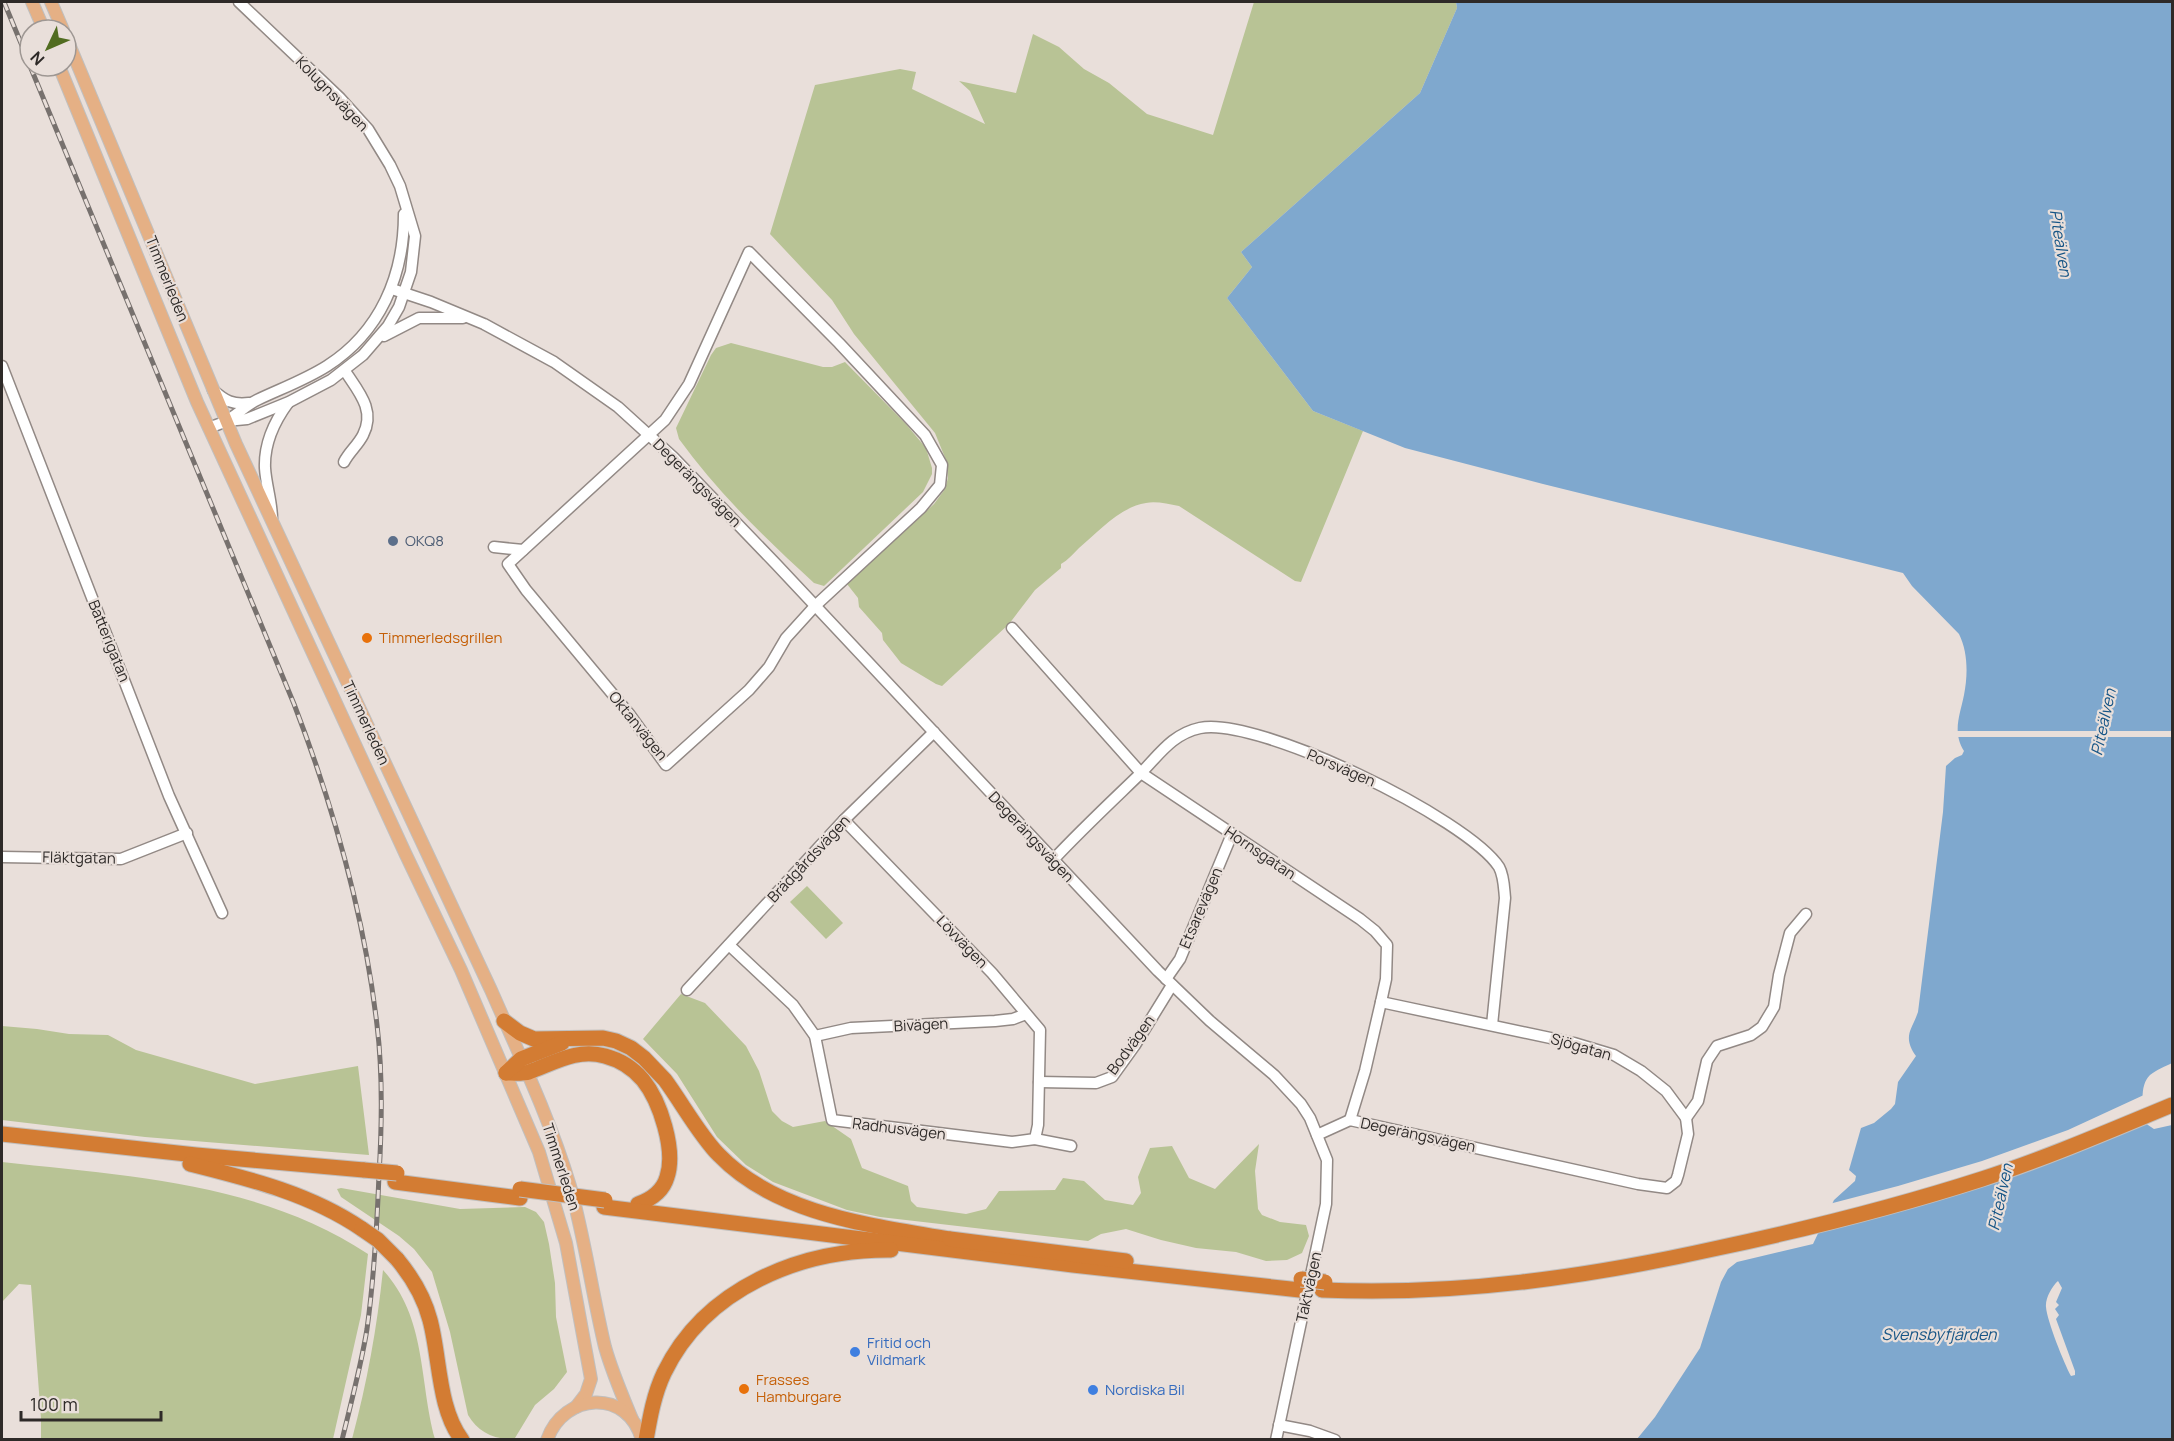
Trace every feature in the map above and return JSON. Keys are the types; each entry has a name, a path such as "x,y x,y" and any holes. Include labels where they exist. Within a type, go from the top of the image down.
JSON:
{"highway":[{"path":"504,1021 520,1033 534,1039 603,1038 631,1048 665,1080 717,1154 755,1185 826,1214 884,1228 949,1239"},
{"path":"506,1073 576,1039"},
{"path":"524,1066 590,1054 618,1060 642,1079 650,1090 663,1121 669,1168 668,1176 660,1190 648,1200 638,1204"},
{"path":"2150,1110 2172,1094"},
{"path":"2,1134 520,1193 977,1252 1323,1286 1446,1280 1548,1271 1821,1220 2005,1163 2150,1110 2172,1105"},
{"path":"2,1144 190,1164 363,1174"},
{"path":"190,1164 248,1179 297,1196 335,1214 378,1240 397,1259 411,1278 425,1305 433,1332 448,1413 462,1440"},
{"path":"604,1204 638,1204 949,1239 1221,1272 1301,1285"},
{"path":"644,1440 658,1388 678,1348 708,1313 744,1287 790,1266 842,1253 882,1250 977,1252"}],"main road":[{"path":"32,2 39,18"},
{"path":"51,2 58,18"},
{"name":"Timmerleden","path":"78,66 226,421 524,1066 569,1183 605,1345 615,1378 632,1419 644,1440"},
{"name":"Timmerleden","path":"64,78 209,428 461,970 539,1152 568,1253 591,1379 586,1394 576,1407"},
{"path":"548,1440 556,1422 576,1407 596,1402 611,1404 623,1410 632,1419"}],"street":[{"name":"Kolugnsvägen","path":"239,2 340,98 368,129 390,165 415,236 411,272 404,293 394,316 376,342"},
{"name":"Kolugnsvägen","path":"209,428 226,421 253,402 326,367 346,352 372,324 392,289 400,262 404,234 404,201"},
{"name":"Oktanvägen","path":"748,252 839,343 925,435 942,465 940,485 921,508 815,606 786,638 769,667 749,690 666,765 630,715 526,590 508,564 649,436 665,420 689,384 748,252"},
{"name":"Degerängsvägen","path":"392,289 484,324 554,362 618,407 681,465 1169,982 1283,1084 1301,1104 1317,1135 1350,1120 1638,1184 1666,1188 1676,1181 1678,1175 1688,1134 1686,1118"},
{"name":"Kolugnsvägen","path":"226,421 247,419 289,402 331,381 376,342 397,328 419,318 469,318"},
{"name":"Batterigatan","path":"2,366 169,796 222,914"},
{"path":"344,462 363,437 368,424 368,411 364,400 345,371"},
{"name":"Kolugnsvägen","path":"213,390 224,400 237,405 253,402"},
{"path":"272,523 272,501 265,468 267,447 278,417 289,402"},
{"path":"494,547 523,550"},
{"name":"Hornsgatan","path":"1012,628 1141,773 1360,919 1387,945 1386,979 1365,1071 1350,1120"},
{"name":"Porsvägen","path":"1053,860 1112,799 1141,773 1163,748 1181,735 1202,728 1235,730 1309,754 1365,777 1456,829 1488,854 1500,869 1505,898 1492,1025"},
{"name":"Brädgårdsvägen","path":"687,990 844,820 934,732"},
{"name":"Lövvägen","path":"844,820 992,974 1040,1030 1039,1082"},
{"name":"Fläktgatan","path":"2,857 121,860 187,833"},
{"name":"Etsarevägen","path":"1169,982 1232,834"},
{"path":"1686,1118 1698,1101 1707,1061 1717,1046 1751,1035 1762,1027 1774,1007 1779,975 1790,933 1806,914"},
{"name":"Radhusvägen","path":"729,945 793,1005 815,1036 832,1120 1012,1142 1035,1139 1071,1146"},
{"name":"Bodvägen","path":"1039,1082 1096,1083 1112,1077 1135,1045 1169,982"},
{"name":"Sjögatan","path":"1381,1002 1574,1043 1614,1056 1641,1071 1666,1090 1686,1118"},
{"name":"Bivägen","path":"815,1036 851,1028 994,1021 1013,1019 1026,1014"},
{"path":"1035,1139 1038,1125 1039,1082"},
{"name":"Taktvägen","path":"1276,1440 1326,1204 1327,1160 1317,1135"},
{"path":"1279,1425 1310,1431 1335,1440"}],"green space":[{"path":"1254,2 1456,2 1457,8 1420,93 1241,252 1252,267 1227,298 1313,411 1363,431 1301,582 1295,581 1179,506 1154,502 1136,505 1110,521 1061,564 1061,568 1035,590 1009,624 942,686 936,684 901,663 883,640 882,633 859,607 858,598 847,584 934,504 945,489 948,478 946,460 935,433 854,334 832,300 770,234 815,85 900,69 916,72 912,89 985,124 970,91 959,81 1016,93 1033,34 1059,47 1084,69 1109,83 1147,114 1213,135"},
{"path":"731,343 823,367 832,367 845,362 905,423 926,448 932,474 923,492 824,586 814,583 760,532 726,497 679,439 676,428 711,355 716,348"},
{"path":"807,886 843,923 826,939 790,902"},
{"path":"681,994 705,1003 746,1046 759,1071 772,1111 782,1121 793,1127 825,1121 851,1139 862,1168 908,1186 911,1201 917,1207 966,1214 986,1209 999,1191 1055,1190 1063,1178 1084,1181 1105,1200 1133,1205 1141,1193 1138,1177 1150,1148 1172,1146 1189,1178 1215,1189 1259,1144 1255,1171 1258,1209 1262,1215 1280,1222 1306,1225 1309,1236 1302,1253 1287,1260 1266,1261 1236,1252 1196,1248 1161,1240 1126,1229 1101,1234 1088,1241 880,1217 847,1210 773,1182 746,1165 717,1137 677,1074 643,1039"},
{"path":"2,1026 69,1034 108,1035 136,1050 255,1084 358,1066 369,1155 145,1137 2,1120"},
{"path":"2,1162 144,1178 237,1197 282,1211 326,1230 368,1254 361,1315 333,1439 41,1439 31,1285 19,1284 2,1302"},
{"path":"337,1189 460,1209 525,1207 536,1212 544,1222 555,1283 556,1317 567,1372 554,1389 535,1405 515,1438 494,1437 482,1431 468,1415 450,1332 432,1272 414,1249 399,1236 341,1197"},
{"path":"383,1270 397,1289 415,1329 435,1439 352,1439 371,1355"}],"water":[{"path":"1456,2 2172,2 2172,1063 2150,1075 2144,1086 2143,1098 2145,1123 2154,1129 2172,1125 2172,1439 1637,1439 1655,1417 1700,1348 1721,1282 1728,1269 1737,1262 1813,1244 1834,1200 1855,1181 1856,1176 1849,1170 1861,1128 1874,1123 1895,1104 1898,1082 1916,1056 1910,1043 1909,1033 1918,1012 1943,812 1946,766 1964,751 1958,737 1958,730 1966,680 1966,656 1959,634 1912,586 1903,573 1405,448 1313,411 1227,298 1252,267 1241,252 1420,93 1457,8","holes":["2058,1281 2062,1288 2056,1302 2059,1305 2055,1309 2059,1315 2056,1319 2075,1371 2075,1375 2071,1376 2060,1352 2046,1307 2053,1286"]}],"pier":[{"path":"1954,731 2172,731 2172,737 1955,737"},
{"path":"2146,1094 2146,1116 2075,1145 1821,1223 1829,1204 1982,1161 2068,1130"}],"railway":[{"path":"4,2 18,36"},
{"path":"35,78 294,704 322,782 356,902 379,1043 381,1137 372,1291 359,1371 342,1440"}],"place":[{"name":"OKQ8","path":"393,541"},
{"name":"Timmerledsgrillen","path":"367,638"},
{"name":"Fritid och Vildmark","path":"855,1352"},
{"name":"Frasses Hamburgare","path":"744,1389"},
{"name":"Nordiska Bil","path":"1093,1390"}],"water label":[{"name":"Piteälven","path":"2061,243"},
{"name":"Piteälven","path":"2103,722"},
{"name":"Piteälven","path":"2000,1197"},
{"name":"Svensbyfjärden","path":"1939,1334"}]}
